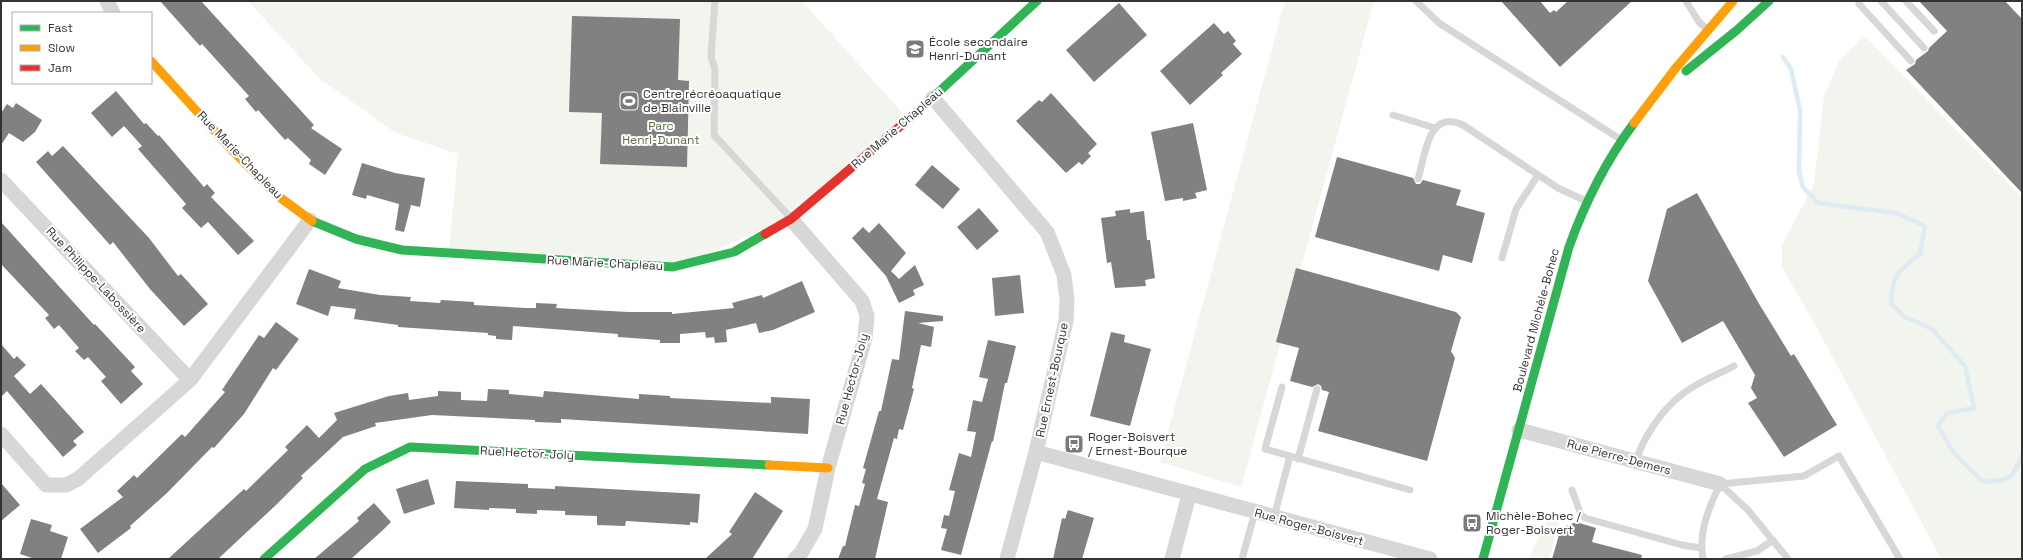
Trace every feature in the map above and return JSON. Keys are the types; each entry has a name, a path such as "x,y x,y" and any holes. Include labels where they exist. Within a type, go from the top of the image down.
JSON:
{"street":[{"path":"107,1 112,12"},
{"name":"Rue Marie-Chapleau","path":"152,62 233,151 278,196 310,220 356,239 402,250 673,267 734,252 791,219 933,98 1038,1"},
{"name":"Boulevard Michèle-Bohec","path":"1648,102 1715,36 1733,1"},
{"name":"Boulevard Michèle-Bohec","path":"1483,559 1569,247 1586,201 1620,139 1648,102 1715,36 1769,1"},
{"name":"Rue Ernest-Bourque","path":"933,98 1047,232 1064,274 1067,300 1066,321 1036,452 1006,559"},
{"name":"Rue Philippe-Labossière","path":"1,180 190,380"},
{"name":"Rue Hector-Joly","path":"791,219 862,301 867,316 865,338 828,468 815,529 801,553 795,559"},
{"path":"1,434 46,485 66,485 78,479 190,380 310,220"},
{"name":"Rue Pierre-Demers","path":"1519,430 1720,484"},
{"name":"Rue Hector-Joly","path":"264,559 365,469 410,447 828,468"},
{"name":"Rue Roger-Boisvert","path":"1036,452 1189,495 1430,559"},
{"path":"1172,559 1189,495"}],"lane":[{"path":"715,1 711,57 715,69 714,135 791,219"},
{"path":"1416,1 1439,23 1620,139"},
{"path":"1686,1 1698,22 1715,36"},
{"path":"1881,1 1924,48"},
{"path":"1906,1 1934,31"},
{"path":"1859,4 1911,61"},
{"path":"1393,115 1435,128"},
{"path":"1418,179 1428,145 1435,128 1439,123 1447,120 1457,122 1563,191 1586,201"},
{"path":"1502,258 1516,209 1538,175"},
{"path":"1636,461 1640,449 1668,407 1681,395 1734,366"},
{"path":"1282,387 1265,449 1410,490"},
{"path":"1298,458 1317,389"},
{"path":"1274,517 1290,456"},
{"path":"1720,484 1804,476 1839,456 1900,559"},
{"path":"1720,484 1743,504 1788,559"},
{"path":"1703,559 1701,548 1704,524 1720,484"},
{"path":"1572,490 1581,515 1585,518 1682,545 1701,548"},
{"path":"1242,559 1255,512"},
{"path":"1726,559 1757,551 1773,540"}],"green space":[{"name":"Parc Henri-Dunant","path":"248,1 802,1 905,116 790,218 679,266 449,252 458,154 396,133 319,78"},
{"path":"1285,1 1374,1 1241,487 1160,462"},
{"path":"1865,36 2022,198 2022,559 1941,559 1817,328 1782,267 1782,245 1814,184 1824,96 1839,61"},
{"path":"1551,513 1560,519 1549,559 1528,559"}],"building":[{"path":"160,1 201,1 314,125 311,128 342,149 325,175 309,164 311,160 288,138 285,140 258,110 256,112 245,99 249,96 202,44 200,46"},
{"path":"1501,1 1540,1 1550,13 1554,10 1556,12 1568,1 1632,1 1560,67"},
{"path":"1919,1 2005,1 2022,19 2022,193 1906,70 1915,64 1916,60 1928,51 1929,48 1947,31"},
{"path":"1119,3 1147,35 1094,82 1066,50"},
{"name":"Centre récréoaquatique de Blainville","path":"572,16 680,19 678,80 689,81 687,167 600,164 602,113 569,112"},
{"path":"1214,23 1224,34 1228,31 1236,41 1233,44 1242,54 1221,73 1223,75 1190,105 1160,71"},
{"path":"116,91 144,124 146,123 158,136 159,135 204,187 207,184 215,193 211,197 254,241 238,255 208,222 201,228 182,208 186,204 138,149 142,146 124,126 112,137 91,113"},
{"path":"1051,93 1097,144 1088,153 1091,156 1082,165 1079,162 1066,173 1016,121 1039,100 1042,102"},
{"path":"16,103 42,120 35,132 23,142 9,133 1,145 1,113 7,104 13,108"},
{"path":"1193,123 1207,190 1195,193 1197,198 1183,201 1183,198 1165,201 1151,132"},
{"path":"63,146 149,238 178,276 181,274 208,304 184,326 150,289 113,242 110,245 36,162 48,151 52,156"},
{"path":"1337,157 1413,178 1416,184 1420,184 1423,180 1461,190 1456,205 1485,213 1472,263 1443,255 1439,271 1315,237"},
{"path":"362,163 395,173 425,178 420,207 411,205 404,232 395,230 399,204 367,195 366,199 352,195"},
{"path":"932,165 960,189 943,209 915,185"},
{"path":"1697,193 1758,302 1791,356 1794,354 1837,425 1784,457 1748,403 1757,398 1751,388 1755,375 1723,321 1682,343 1648,281 1667,209"},
{"path":"979,208 999,231 977,250 957,227"},
{"path":"1130,209 1130,213 1144,211 1147,240 1150,240 1155,278 1145,280 1146,286 1115,288 1111,262 1107,263 1101,218 1116,216 1115,211"},
{"path":"1,222 94,325 95,324 135,367 131,371 143,384 121,404 101,381 106,377 88,357 84,360 75,351 79,348 59,325 54,329 45,318 49,315 1,264"},
{"path":"879,223 906,253 891,271 899,279 915,265 924,285 913,290 915,295 899,303 886,276 852,238 863,227 869,233"},
{"path":"1296,268 1456,312 1461,317 1451,351 1455,358 1427,461 1318,431 1329,392 1322,390 1321,386 1318,384 1312,387 1290,381 1299,348 1276,342"},
{"path":"309,269 341,281 338,288 380,295 411,297 410,301 440,303 441,300 474,302 474,305 526,308 536,308 536,303 557,304 556,308 628,312 672,312 672,314 734,308 732,303 762,295 763,298 802,281 815,312 773,330 759,333 756,323 726,330 727,342 715,343 714,337 706,338 705,332 680,334 680,343 660,343 660,340 618,337 618,334 513,326 512,340 496,339 496,336 488,335 488,333 398,327 398,325 354,319 356,309 331,306 328,316 296,304"},
{"path":"1020,275 1024,313 995,316 992,278"},
{"path":"905,311 943,316 943,321 918,323 934,327 931,347 921,345 912,388 914,389 903,430 899,429 897,439 894,438 877,499 888,502 875,559 838,559 843,546 845,546 855,505 859,506 865,484 862,483 866,469 863,468 879,411 881,411 892,359 899,360"},
{"path":"276,322 299,339 276,370 273,368 244,414 214,448 212,447 167,493 130,526 131,528 98,553 80,529 123,497 117,491 134,475 137,478 182,434 185,437 225,392 222,390 259,335 264,338"},
{"path":"1111,332 1125,335 1124,342 1151,349 1130,426 1090,416"},
{"path":"988,340 1016,346 1007,383 1005,383 993,442 992,441 961,555 941,550 947,529 941,528 944,515 949,516 955,491 949,490 959,453 971,457 976,432 967,431 973,400 982,402 988,379 979,377"},
{"path":"1,344 14,359 17,356 26,365 14,376 30,394 41,384 84,432 73,441 77,445 63,457 7,391 1,397"},
{"path":"488,389 509,390 509,394 543,397 544,391 639,399 639,394 670,396 670,398 771,403 771,397 810,399 808,434 561,419 561,423 535,422 535,420 432,415 375,423 376,426 343,437 301,476 303,478 276,505 218,559 168,559 244,489 246,491 288,450 285,447 307,425 319,438 337,420 334,413 389,396 408,393 409,400 438,396 438,391 461,392 461,400 487,401"},
{"path":"428,479 435,504 404,514 396,489"},
{"path":"456,481 528,484 528,488 555,489 555,486 700,494 698,523 690,522 690,525 626,521 625,526 597,525 597,516 565,515 565,511 537,510 537,514 516,513 516,509 489,508 489,510 454,508"},
{"path":"1,483 20,505 1,521"},
{"path":"755,492 783,511 752,559 705,559 732,534 729,532"},
{"path":"374,503 391,522 384,529 351,559 314,559 359,521 357,518"},
{"path":"1068,510 1094,518 1082,559 1053,559 1062,518 1065,519"},
{"path":"31,519 52,525 50,531 68,537 61,559 35,559 20,554"},
{"path":"1576,522 1596,528 1592,542 1642,555 1641,559 1552,559 1561,528"}],"waterway":[{"path":"1783,57 1791,69 1800,110 1799,172 1803,187 1818,203 1896,213 1925,226 1920,254 1906,265 1895,279 1891,303 1903,316 1932,329 1965,366 1974,408 1947,413 1938,426 1954,453 1982,481 1998,481 2008,478 2015,470 2022,455"}],"traffic: fast":[{"path":"917,112 1037,1"},
{"path":"1686,71 1737,30 1769,1"},
{"path":"1483,559 1569,247 1597,182 1614,152 1634,123"},
{"path":"312,221 356,239 402,250 673,267 734,252 765,234"},
{"path":"264,559 365,469 410,447 769,465"}],"traffic: slow":[{"path":"1634,123 1675,69 1733,1"},
{"path":"152,62 233,151 278,196 312,221"},
{"path":"769,465 828,468"}],"traffic: jam":[{"path":"765,234 791,219 917,112"}],"place":[{"name":"École secondaire Henri-Dunant","path":"915,49"},
{"name":"Centre récréoaquatique de Blainville","path":"629,101"},
{"name":"Roger-Boisvert / Ernest-Bourque","path":"1074,444"},
{"name":"Michèle-Bohec / Roger-Boisvert","path":"1472,523"}]}
